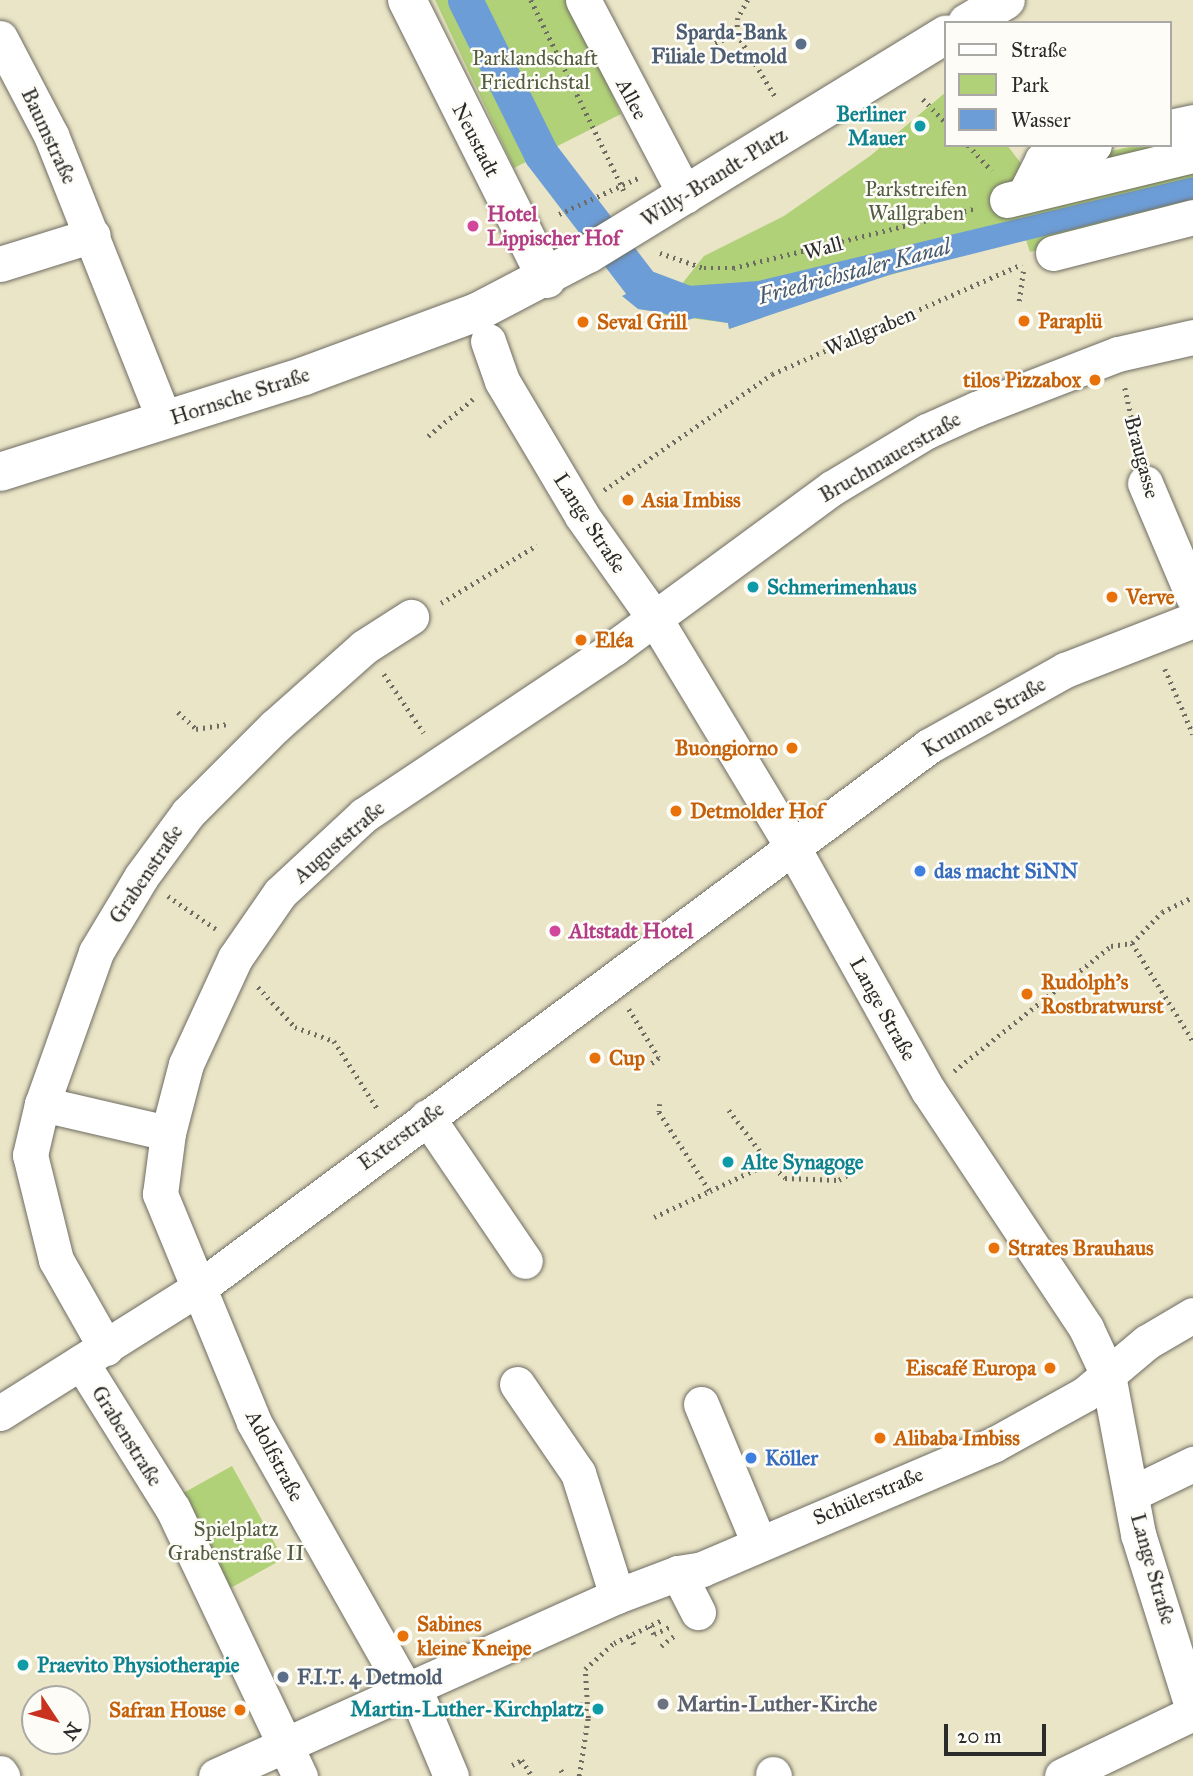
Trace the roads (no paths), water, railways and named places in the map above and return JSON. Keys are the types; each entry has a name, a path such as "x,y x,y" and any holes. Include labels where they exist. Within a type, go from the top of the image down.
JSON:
{"main road":[{"name":"Neustadt","path":"407,0 457,129 547,279"},
{"path":"970,21 1006,0"},
{"name":"Willy-Brandt-Platz","path":"482,327 547,279 686,197 944,36"},
{"name":"Hornsche Straße","path":"0,472 304,376 482,327"}],"street":[{"name":"Allee","path":"583,0 607,52 686,197"},
{"name":"Baumstraße","path":"0,38 51,135 164,419"},
{"path":"1172,127 1193,122"},
{"path":"1087,147 1042,160 1016,197 1193,155"},
{"path":"1039,258 1193,217"},
{"path":"0,264 93,235"},
{"name":"Lange Straße","path":"482,327 502,381 578,509 655,619 792,846 928,1090 1086,1328 1108,1375 1133,1493 1138,1534 1192,1698"},
{"name":"Bruchmauerstraße","path":"655,619 731,559 808,504 928,431 1118,354 1193,337"},
{"name":"Braugasse","path":"1145,483 1193,596"},
{"name":"Grabenstraße","path":"300,1776 173,1509 94,1355 56,1260 30,1155 42,1104 97,947 141,877 188,813 274,727 364,647 411,617"},
{"name":"Auguststraße","path":"200,1287 160,1194 168,1133 186,1064 239,953 280,893 354,824 655,619"},
{"name":"Krumme Straße","path":"792,846 929,746 1065,670 1193,620"},
{"name":"Exterstraße","path":"0,1413 200,1287 397,1138 613,982 792,846"},
{"path":"42,1104 168,1133"},
{"path":"427,1117 525,1261"},
{"name":"Adolfstraße","path":"200,1287 254,1422 410,1689 451,1776"},
{"name":"Schülerstraße","path":"216,1776 617,1597 690,1571 993,1445 1086,1394 1147,1342 1193,1315"},
{"path":"517,1384 578,1473 617,1597"},
{"path":"701,1404 759,1543"},
{"path":"1133,1493 1193,1464"},
{"path":"690,1571 696,1608"},
{"path":"1062,1776 1147,1735 1192,1698"}],"water":[{"path":"1193,177 1193,199 892,274 729,329 728,323 638,309 622,296 660,277 688,286 758,281"}],"waterway":[{"name":"Friedrichstaler Kanal","path":"465,0 541,154 642,286 685,302"}],"place":[{"name":"Sparda-Bank Filiale Detmold","path":"801,44"},
{"name":"Berliner Mauer","path":"920,126"},
{"name":"Hotel Lippischer Hof","path":"473,226"},
{"name":"Paraplü","path":"1024,321"},
{"name":"Seval Grill","path":"583,322"},
{"name":"tilos Pizzabox","path":"1095,380"},
{"name":"Asia Imbiss","path":"628,500"},
{"name":"Schmerimenhaus","path":"753,587"},
{"name":"Verve","path":"1112,597"},
{"name":"Eléa","path":"581,640"},
{"name":"Buongiorno","path":"792,748"},
{"name":"Detmolder Hof","path":"676,811"},
{"name":"das macht SiNN","path":"920,871"},
{"name":"Altstadt Hotel","path":"555,931"},
{"name":"Rudolph's Rostbratwurst","path":"1027,994"},
{"name":"Cup","path":"595,1058"},
{"name":"Alte Synagoge","path":"728,1162"},
{"name":"Strates Brauhaus","path":"994,1248"},
{"name":"Eiscafé Europa","path":"1050,1368"},
{"name":"Alibaba Imbiss","path":"880,1438"},
{"name":"Köller","path":"751,1458"},
{"name":"Sabines kleine Kneipe","path":"403,1636"},
{"name":"Praevito Physiotherapie","path":"23,1665"},
{"name":"F.I.T. 4 Detmold","path":"283,1677"},
{"name":"Martin-Luther-Kirche","path":"663,1704"},
{"name":"Martin-Luther-Kirchplatz","path":"598,1709"},
{"name":"Safran House","path":"240,1710"}],"park label":[{"name":"Parklandschaft Friedrichstal","path":"535,70"},
{"name":"Parkstreifen Wallgraben","path":"916,201"},
{"name":"Spielplatz Grabenstraße II","path":"236,1541"}]}
